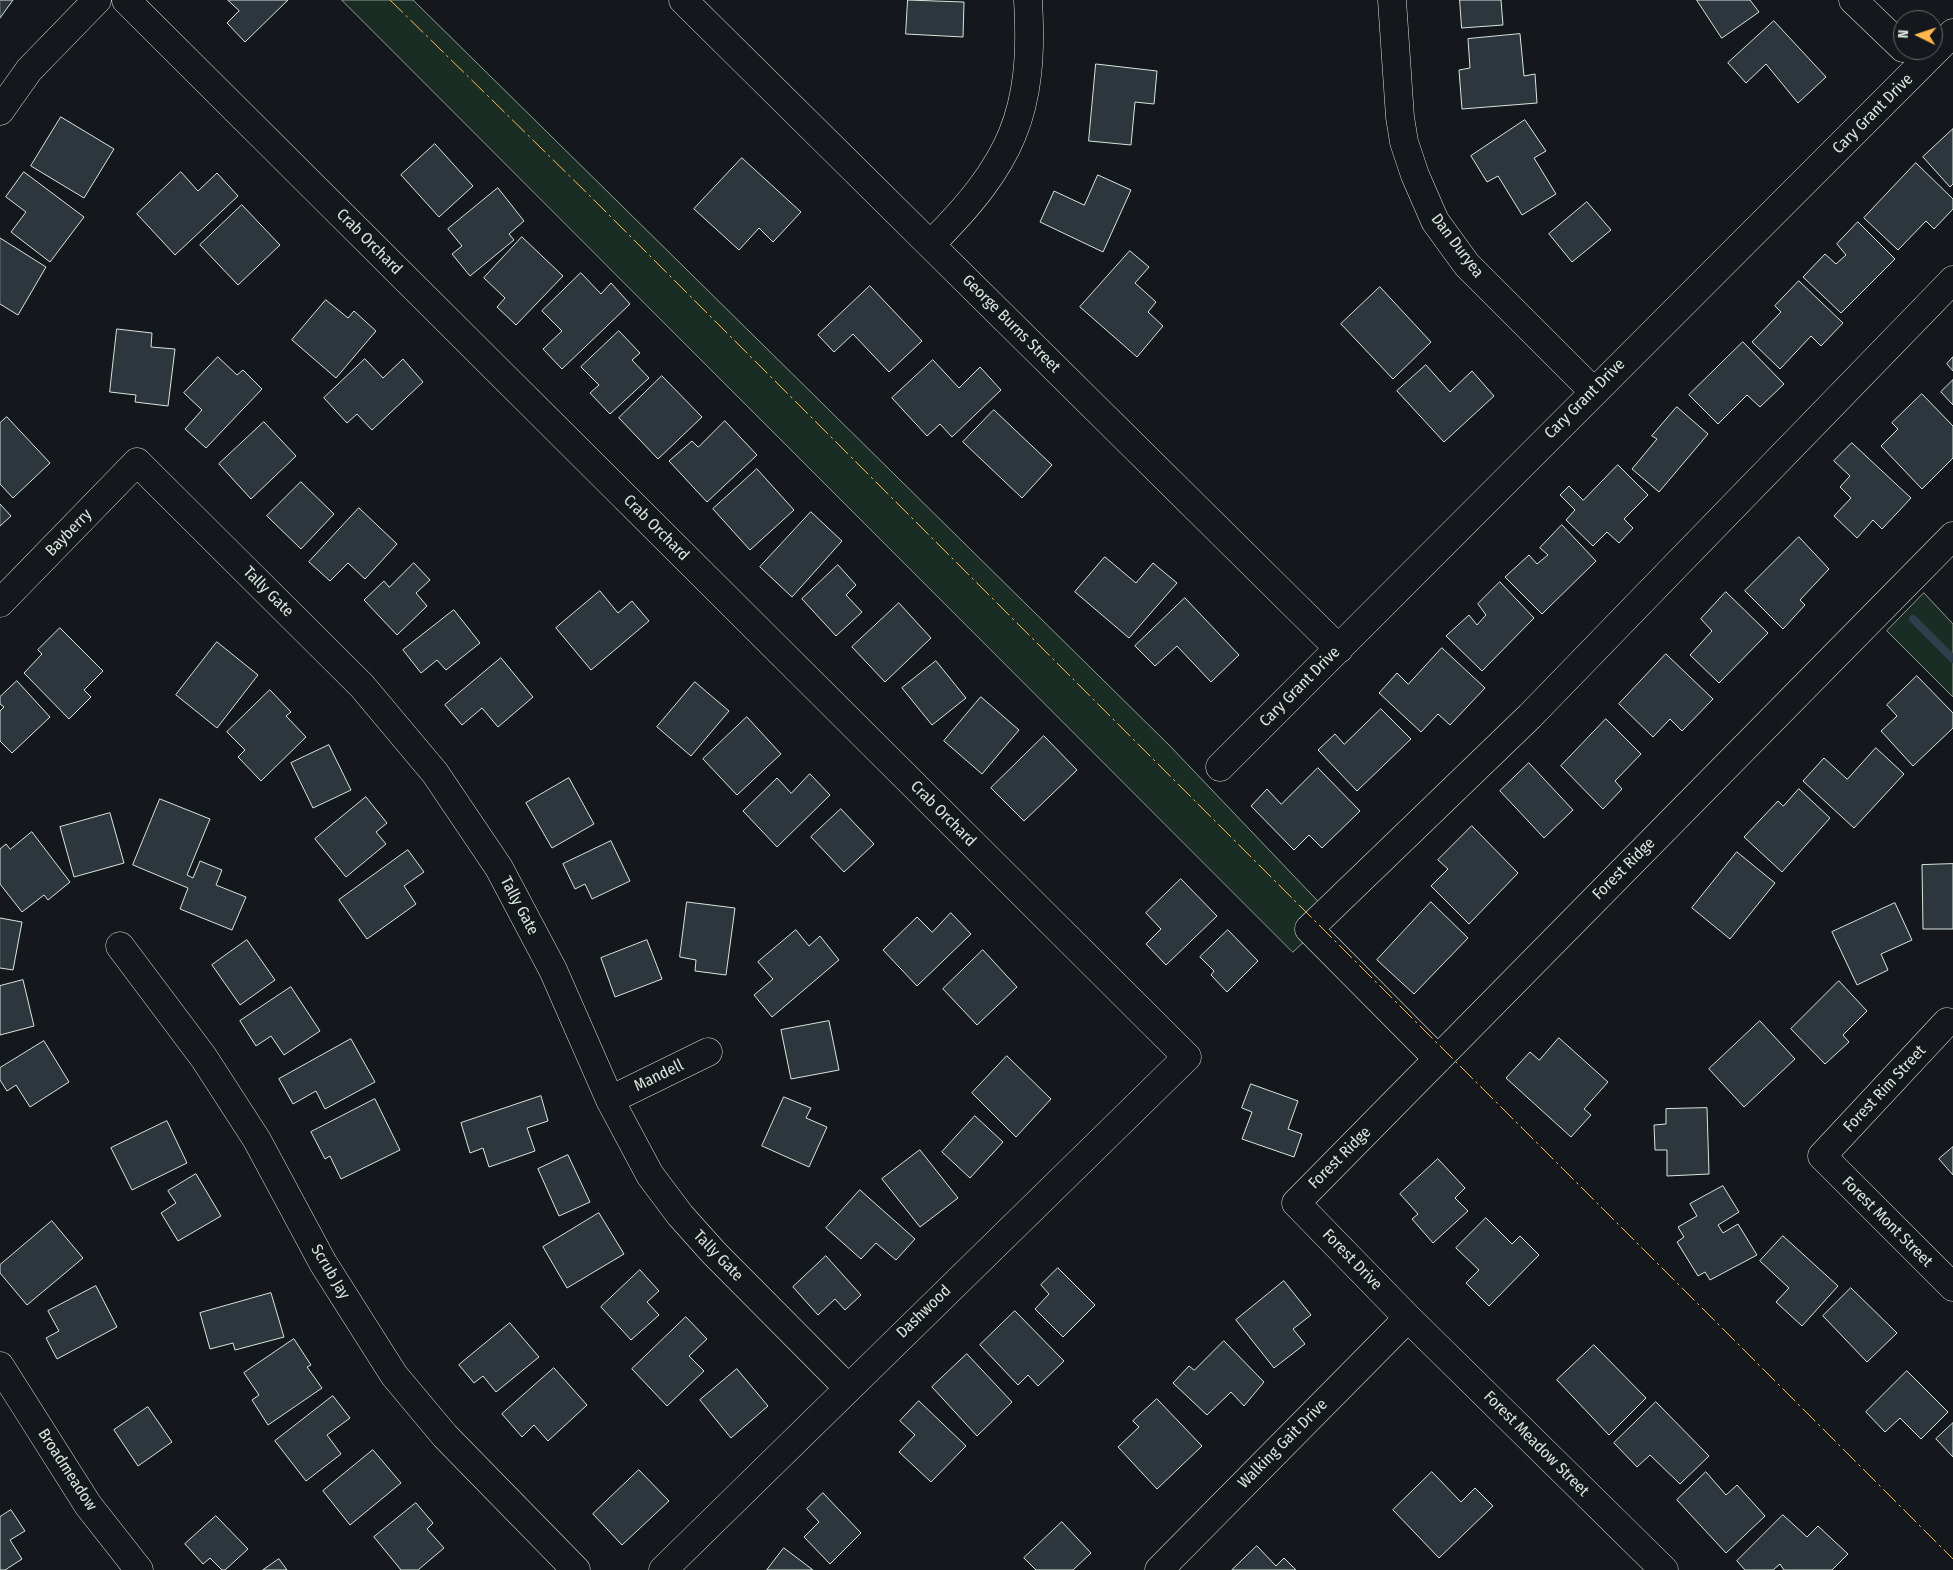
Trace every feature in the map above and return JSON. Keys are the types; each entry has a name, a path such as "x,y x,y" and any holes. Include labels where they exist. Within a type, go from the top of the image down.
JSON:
{"street":[{"path":"0,111 30,70 97,0"},
{"name":"Crab Orchard","path":"126,0 1187,1056"},
{"name":"George Burns Street","path":"683,0 1339,648"},
{"path":"931,244 960,214 990,178 1013,134 1027,85 1030,60 1028,0"},
{"name":"Dan Duryea","path":"1392,0 1400,117 1404,142 1415,175 1435,221 1467,265 1593,391"},
{"path":"1853,0 1893,38"},
{"name":"Cary Grant Drive","path":"1220,767 1593,391 1904,60"},
{"path":"1438,1058 1310,929 1530,716 1953,280"},
{"name":"Bayberry","path":"0,604 137,462"},
{"name":"Tally Gate","path":"137,462 362,686 436,774 499,868 553,970 610,1100 650,1174 680,1215 714,1253 847,1387"},
{"name":"Forest Ridge","path":"1296,1203 1953,536"},
{"name":"Scrub Jay","path":"120,946 204,1058 251,1132 322,1262 394,1375 445,1436 576,1570"},
{"name":"Forest Rim Street","path":"1822,1156 1947,1022"},
{"name":"Mandell","path":"610,1100 708,1052"},
{"name":"Dashwood","path":"663,1570 847,1387 1187,1056"},
{"name":"Forest Mont Street","path":"1822,1156 1953,1287"},
{"name":"Forest Drive","path":"1296,1203 1408,1318"},
{"name":"Walking Gait Drive","path":"1159,1570 1408,1318"},
{"name":"Forest Meadow Street","path":"1408,1318 1664,1570"},
{"name":"Broadmeadow","path":"0,1366 88,1506 139,1570"}],"green space":[{"path":"342,0 413,0 1170,746 1332,916 1293,952"},
{"path":"1924,593 1953,624 1953,697 1887,631"}],"building":[{"path":"0,0 13,0 0,18"},
{"path":"228,0 288,0 245,42 227,23 239,11"},
{"path":"908,0 964,2 963,37 906,34"},
{"path":"1460,0 1501,0 1503,25 1462,28"},
{"path":"1697,0 1750,0 1759,12 1722,38"},
{"path":"1774,21 1826,77 1798,103 1766,64 1746,83 1728,63"},
{"path":"1520,34 1524,76 1535,74 1537,103 1462,109 1459,70 1470,68 1468,39"},
{"path":"1096,64 1157,71 1154,104 1135,102 1131,145 1089,141"},
{"path":"61,117 114,149 84,198 31,166"},
{"path":"1525,120 1546,151 1534,158 1556,194 1522,215 1498,176 1487,182 1471,156"},
{"path":"1953,129 1953,184 1950,187 1923,157"},
{"path":"435,144 473,186 439,217 401,175"},
{"path":"742,158 801,212 773,242 759,228 739,250 694,209"},
{"path":"1916,163 1953,199 1953,209 1934,229 1926,221 1898,250 1864,218"},
{"path":"24,172 84,217 50,262 11,232 26,212 6,197"},
{"path":"181,172 198,191 217,173 238,196 175,255 137,214"},
{"path":"1098,175 1131,190 1103,252 1040,222 1054,191 1084,205"},
{"path":"498,188 524,221 509,234 514,240 470,276 452,254 462,246 448,229"},
{"path":"1587,202 1611,230 1572,262 1549,234"},
{"path":"242,205 280,245 238,285 200,245"},
{"path":"1858,222 1895,259 1841,313 1803,277 1825,254 1836,264 1846,255 1837,244"},
{"path":"522,237 563,276 516,325 497,307 505,298 484,278"},
{"path":"0,238 46,267 18,315 0,304"},
{"path":"1130,251 1149,267 1135,283 1156,302 1148,312 1163,326 1137,357 1080,307"},
{"path":"581,273 601,294 611,283 630,304 562,369 543,349 562,331 542,311"},
{"path":"1799,281 1843,323 1821,346 1811,336 1780,369 1752,342 1781,312 1775,306"},
{"path":"870,286 922,341 889,372 853,334 834,352 818,335"},
{"path":"1380,287 1431,342 1393,379 1341,324"},
{"path":"326,300 348,318 354,311 376,331 336,378 292,340"},
{"path":"117,329 152,333 151,347 175,349 168,406 135,402 136,395 110,392"},
{"path":"619,331 640,353 632,360 649,378 610,414 590,393 599,385 581,367"},
{"path":"1743,342 1784,384 1760,407 1747,395 1718,424 1689,395"},
{"path":"218,357 237,375 243,370 262,389 206,448 185,429 202,410 184,393"},
{"path":"1953,357 1953,371 1947,364"},
{"path":"365,359 383,378 403,359 423,382 372,430 357,414 347,423 324,398"},
{"path":"933,360 959,388 980,367 1001,390 952,437 940,424 927,436 892,398"},
{"path":"1426,365 1450,392 1472,371 1494,396 1444,442 1397,391"},
{"path":"662,376 702,417 658,459 619,418"},
{"path":"1953,380 1953,405 1941,392"},
{"path":"1922,394 1953,426 1953,458 1922,489 1881,446 1898,429 1892,423"},
{"path":"1677,407 1708,434 1659,492 1632,469 1657,439 1652,436"},
{"path":"994,410 1052,465 1022,498 963,442"},
{"path":"7,417 50,463 13,498 0,484 0,423"},
{"path":"725,421 757,455 707,502 669,461 692,441 698,447"},
{"path":"264,422 296,456 251,499 219,464"},
{"path":"1852,443 1911,498 1882,529 1873,520 1857,538 1834,516 1851,498 1840,487 1850,476 1834,461"},
{"path":"1618,465 1648,495 1624,519 1633,528 1619,543 1607,532 1593,546 1566,520 1575,510 1560,495 1569,486 1583,500"},
{"path":"757,469 794,510 750,550 713,509"},
{"path":"301,482 334,514 301,549 267,516"},
{"path":"0,504 11,516 0,526"},
{"path":"359,508 397,544 365,579 348,563 330,581 309,562"},
{"path":"811,512 842,541 792,597 760,567"},
{"path":"1562,525 1596,561 1542,614 1505,577 1529,555 1537,564 1548,555 1540,548"},
{"path":"1799,537 1829,569 1800,600 1805,605 1783,629 1745,591"},
{"path":"1105,557 1136,583 1153,563 1177,583 1129,638 1075,592"},
{"path":"414,563 430,580 416,593 427,606 397,635 364,600 384,581 389,587"},
{"path":"838,565 856,585 846,595 862,612 836,636 802,599"},
{"path":"1500,582 1534,618 1482,671 1446,636 1469,615 1477,625 1486,615 1478,604"},
{"path":"600,591 618,613 632,601 649,621 591,670 556,628"},
{"path":"1726,592 1768,633 1719,683 1690,655 1712,631 1701,619"},
{"path":"1185,598 1239,655 1211,682 1177,646 1155,666 1135,646"},
{"path":"899,603 931,638 885,682 852,647"},
{"path":"454,610 480,643 446,670 437,660 421,673 403,650"},
{"path":"60,628 103,671 84,690 91,697 69,719 24,673 42,654 38,650"},
{"path":"217,642 258,675 217,728 176,695"},
{"path":"1442,648 1485,688 1450,725 1438,714 1421,732 1379,693 1397,673 1408,684"},
{"path":"1666,654 1713,699 1682,731 1670,719 1653,737 1619,704"},
{"path":"501,658 533,697 498,727 482,708 462,725 445,705"},
{"path":"936,661 966,698 932,725 902,688"},
{"path":"1917,676 1953,713 1953,728 1913,766 1881,731 1897,716 1887,705"},
{"path":"17,681 50,717 12,753 0,741 0,711 4,707 0,704 0,697"},
{"path":"695,682 729,711 691,756 657,727"},
{"path":"270,690 291,712 286,716 306,737 261,781 238,757 245,750 227,732"},
{"path":"981,697 1019,730 982,774 944,741"},
{"path":"1381,709 1411,739 1357,791 1318,750 1335,734 1344,744"},
{"path":"747,717 781,754 737,795 703,759"},
{"path":"1606,719 1641,754 1615,781 1622,789 1603,809 1561,766"},
{"path":"1044,736 1077,770 1024,821 991,788"},
{"path":"329,745 351,790 313,808 291,763"},
{"path":"1876,748 1904,774 1854,828 1803,781 1824,758 1847,779"},
{"path":"1529,763 1573,810 1544,838 1500,791"},
{"path":"1318,768 1360,811 1322,848 1309,835 1294,850 1251,806 1267,789 1281,804"},
{"path":"810,774 830,795 777,847 743,811 777,778 791,793"},
{"path":"569,778 594,824 552,848 526,803"},
{"path":"1799,789 1830,818 1782,872 1744,837 1778,801 1783,806"},
{"path":"366,797 387,823 376,832 386,844 346,877 315,839"},
{"path":"160,799 210,819 187,875 193,878 200,861 222,870 216,885 246,897 232,930 180,909 188,888 133,865"},
{"path":"841,809 874,844 844,872 811,837"},
{"path":"110,813 124,863 74,877 60,827"},
{"path":"1472,826 1518,873 1469,924 1431,886 1448,869 1438,860"},
{"path":"32,832 70,882 48,900 44,895 22,912 0,884 0,849 6,844 10,849"},
{"path":"611,841 630,881 592,899 585,884 575,889 563,864"},
{"path":"408,850 424,872 404,886 416,904 367,939 339,900"},
{"path":"1737,852 1775,883 1730,939 1692,908"},
{"path":"1953,864 1953,929 1923,929 1922,865"},
{"path":"1181,879 1217,916 1166,965 1146,944 1161,929 1146,913"},
{"path":"687,902 735,908 726,975 695,971 696,960 680,957"},
{"path":"1431,902 1468,938 1414,994 1377,960"},
{"path":"1895,903 1912,940 1881,954 1888,970 1857,985 1832,932"},
{"path":"951,913 971,934 917,986 883,950 917,917 932,932"},
{"path":"0,918 22,922 13,970 0,968"},
{"path":"796,930 809,946 820,936 839,960 772,1017 754,995 773,979 758,962"},
{"path":"1228,930 1258,961 1227,992 1211,975 1214,971 1200,957"},
{"path":"247,940 275,980 240,1005 212,965"},
{"path":"647,940 662,979 615,997 601,958"},
{"path":"983,950 1017,987 977,1025 943,989"},
{"path":"23,980 34,1026 0,1035 0,986"},
{"path":"1839,981 1867,1011 1843,1035 1849,1042 1825,1064 1791,1029"},
{"path":"291,987 320,1031 284,1055 271,1036 256,1046 240,1021"},
{"path":"829,1021 839,1070 791,1079 781,1030"},
{"path":"1760,1021 1795,1059 1744,1107 1709,1069"},
{"path":"1559,1038 1608,1082 1584,1109 1591,1115 1571,1137 1506,1078 1530,1052 1539,1060"},
{"path":"351,1039 375,1082 325,1109 316,1091 293,1104 279,1079"},
{"path":"44,1041 69,1082 30,1107 16,1085 7,1091 0,1080 0,1068"},
{"path":"1007,1056 1051,1099 1016,1137 972,1093"},
{"path":"1251,1084 1298,1101 1288,1129 1302,1134 1294,1157 1242,1139 1252,1112 1242,1108"},
{"path":"541,1096 548,1121 527,1128 535,1151 489,1167 483,1148 470,1153 461,1123"},
{"path":"784,1097 811,1108 806,1118 827,1127 809,1167 762,1146"},
{"path":"375,1099 400,1150 341,1179 330,1156 325,1159 311,1132"},
{"path":"1707,1108 1709,1174 1667,1176 1667,1150 1655,1150 1654,1125 1666,1124 1666,1109"},
{"path":"975,1116 1003,1142 970,1178 942,1152"},
{"path":"167,1121 187,1163 132,1190 111,1148"},
{"path":"1953,1147 1953,1175 1939,1159"},
{"path":"920,1150 958,1198 920,1227 882,1179"},
{"path":"568,1155 590,1202 559,1216 538,1169"},
{"path":"1438,1159 1465,1188 1455,1198 1468,1211 1433,1243 1412,1219 1418,1214 1400,1194"},
{"path":"196,1174 221,1216 178,1241 161,1213 176,1203 168,1191"},
{"path":"1723,1186 1739,1212 1718,1225 1723,1233 1738,1224 1757,1255 1710,1280 1705,1272 1698,1276 1677,1242 1684,1237 1678,1227 1697,1216 1690,1204"},
{"path":"860,1190 915,1239 896,1260 876,1243 861,1259 826,1228"},
{"path":"599,1213 624,1254 567,1288 543,1247"},
{"path":"1486,1218 1512,1244 1520,1236 1539,1255 1489,1306 1466,1283 1479,1270 1456,1248"},
{"path":"52,1221 83,1258 27,1305 0,1273 0,1265"},
{"path":"1783,1236 1838,1286 1802,1326 1776,1302 1789,1288 1760,1261"},
{"path":"826,1256 861,1295 845,1310 835,1299 818,1315 793,1287"},
{"path":"1058,1268 1095,1305 1063,1337 1035,1309 1049,1294 1041,1285"},
{"path":"640,1270 659,1291 647,1302 659,1315 631,1340 601,1307"},
{"path":"1284,1281 1311,1315 1293,1329 1305,1344 1274,1368 1236,1320"},
{"path":"96,1286 117,1327 57,1359 46,1338 59,1331 48,1311"},
{"path":"1851,1288 1897,1333 1867,1362 1823,1316"},
{"path":"271,1293 284,1337 235,1350 233,1343 210,1349 200,1313"},
{"path":"1015,1311 1064,1361 1038,1386 1028,1375 1018,1385 980,1345"},
{"path":"686,1317 707,1339 689,1356 704,1371 667,1406 632,1369"},
{"path":"510,1323 539,1357 496,1392 483,1376 474,1383 459,1365"},
{"path":"294,1339 311,1365 307,1367 322,1388 268,1425 252,1400 259,1395 244,1373"},
{"path":"1224,1341 1264,1382 1244,1406 1231,1392 1207,1415 1173,1383 1189,1366 1194,1370"},
{"path":"1594,1345 1646,1398 1609,1435 1557,1380"},
{"path":"967,1354 1012,1402 977,1436 932,1387"},
{"path":"554,1368 587,1405 548,1441 534,1425 522,1437 502,1414"},
{"path":"737,1369 768,1406 731,1438 700,1400"},
{"path":"1907,1371 1948,1412 1921,1439 1900,1418 1885,1432 1866,1412"},
{"path":"333,1396 350,1418 327,1435 341,1454 306,1481 275,1441"},
{"path":"1157,1399 1202,1446 1157,1489 1118,1447 1139,1427 1133,1421"},
{"path":"919,1401 966,1446 931,1482 899,1452 915,1435 900,1421"},
{"path":"1656,1402 1709,1456 1680,1484 1650,1455 1637,1467 1614,1443"},
{"path":"148,1407 172,1442 138,1466 114,1430"},
{"path":"1953,1423 1953,1457 1936,1439"},
{"path":"373,1450 401,1483 350,1525 323,1491"},
{"path":"639,1470 669,1501 622,1545 593,1514"},
{"path":"1432,1472 1461,1502 1475,1488 1493,1506 1439,1558 1393,1510"},
{"path":"1706,1472 1726,1495 1737,1485 1765,1516 1726,1553 1677,1500"},
{"path":"823,1493 861,1533 830,1564 804,1537 819,1522 807,1509"},
{"path":"416,1503 433,1523 427,1529 444,1548 418,1570 401,1570 374,1537"},
{"path":"11,1510 25,1531 10,1540 22,1559 5,1570 0,1570 0,1517"},
{"path":"1783,1515 1807,1537 1818,1526 1848,1554 1832,1570 1784,1570 1780,1564 1773,1570 1745,1570 1737,1561"},
{"path":"216,1516 248,1549 225,1570 222,1570 210,1558 203,1564 185,1544"},
{"path":"1062,1522 1091,1553 1073,1570 1036,1570 1024,1558"},
{"path":"1257,1546 1276,1566 1284,1558 1296,1570 1232,1570"},
{"path":"784,1548 813,1570 767,1570"},
{"path":"279,1559 287,1570 263,1570"}],"waterway":[{"path":"1913,619 1953,659"}],"power":[{"path":"390,0 591,197 1953,1559"}]}
